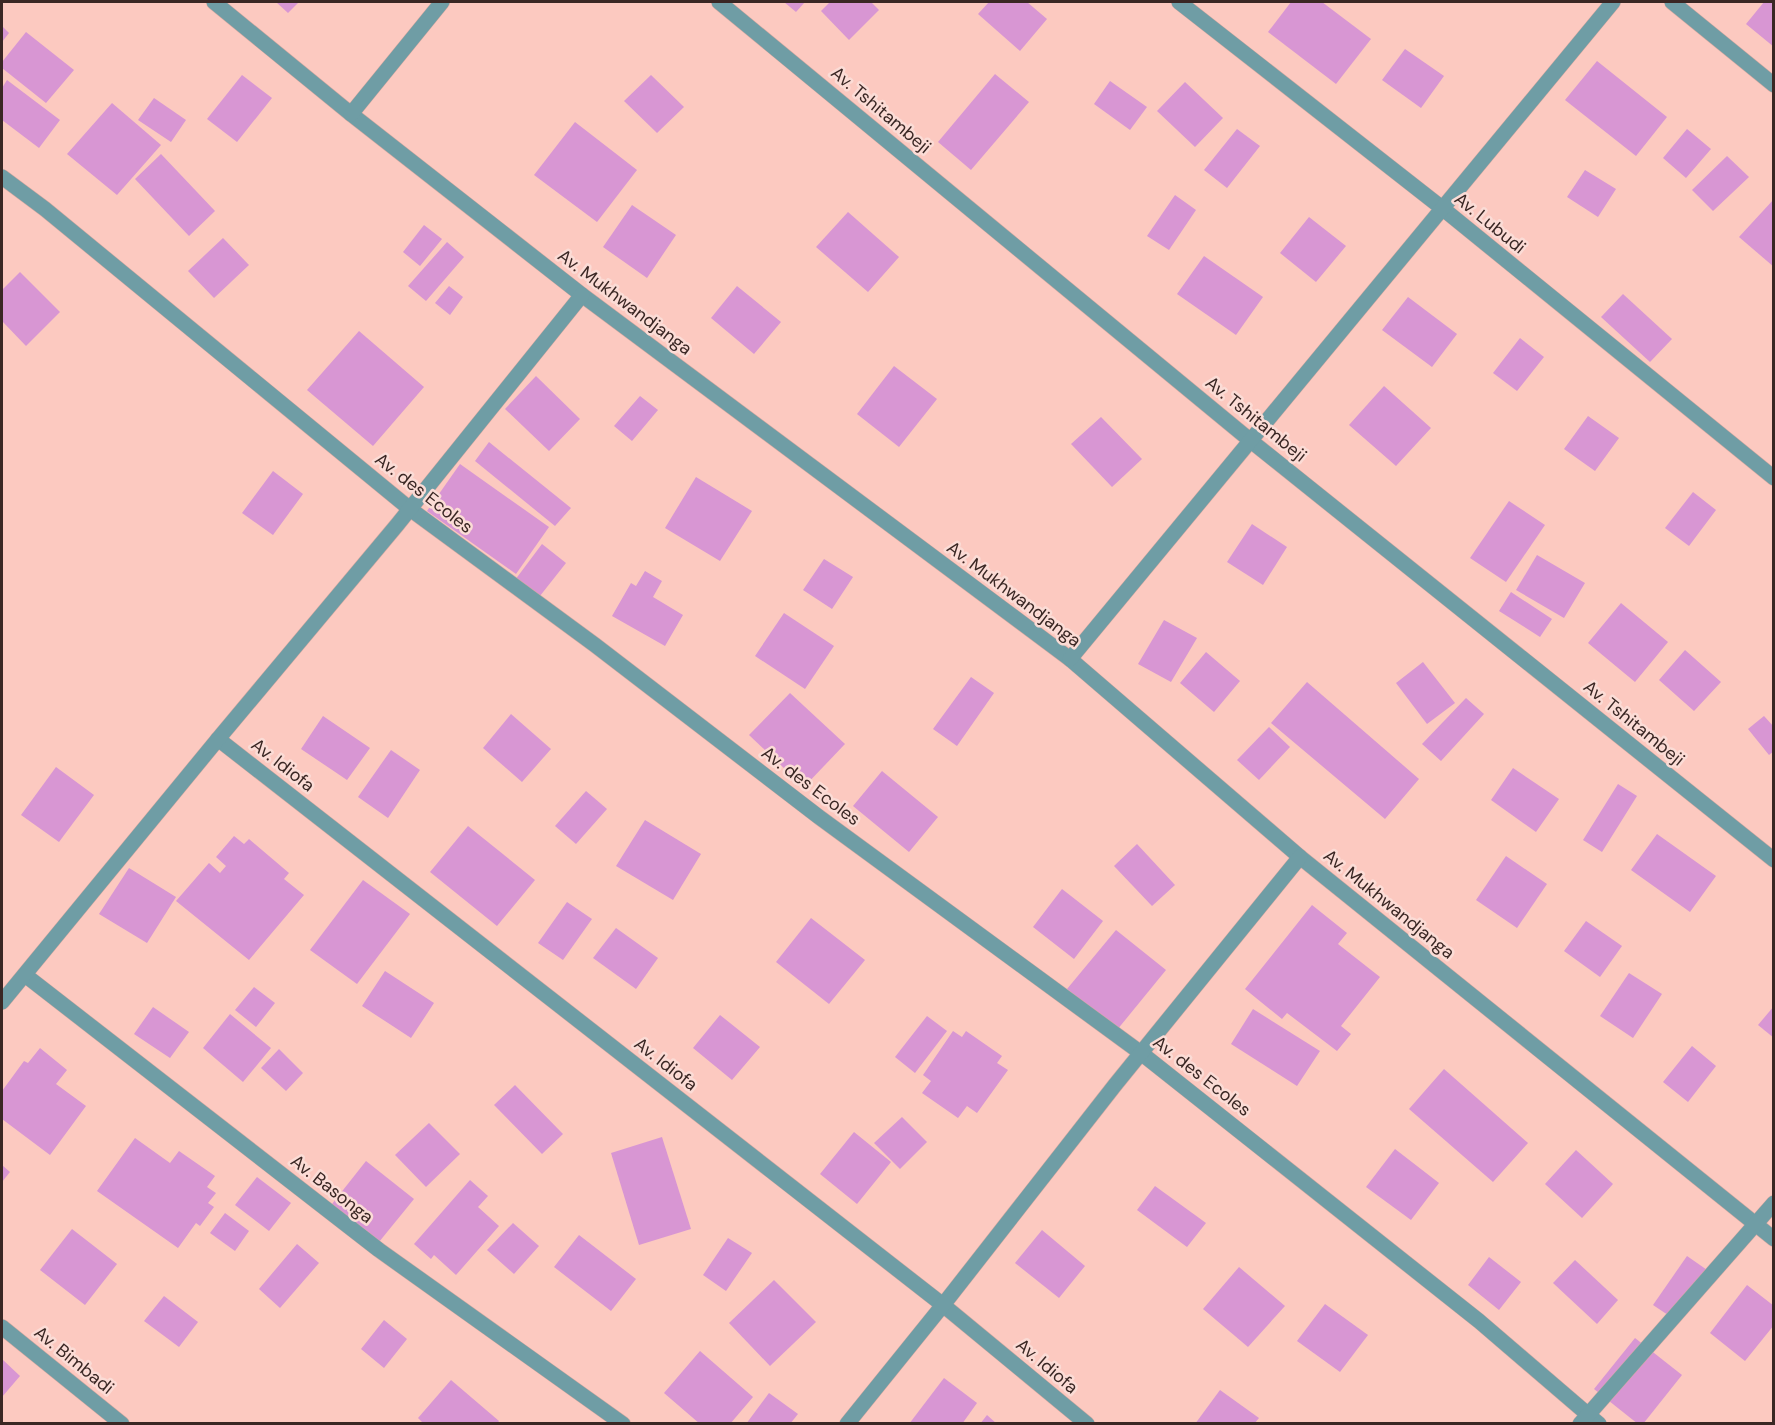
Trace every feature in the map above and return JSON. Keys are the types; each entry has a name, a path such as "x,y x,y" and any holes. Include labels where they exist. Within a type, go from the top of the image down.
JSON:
{"street":[{"name":"Av. Mukhwandjanga","path":"214,2 351,114 582,296 1070,659 1300,857 1773,1239"},
{"path":"351,114 442,2"},
{"name":"Av. Tshitambeji","path":"718,2 1251,441 1773,860"},
{"name":"Av. Lubudi","path":"1179,2 1442,208 1773,478"},
{"path":"1070,659 1613,2"},
{"path":"1672,2 1773,85"},
{"name":"Av. des Ecoles","path":"2,177 45,209 410,509 595,645 829,824 1141,1053 1479,1321 1589,1420"},
{"path":"2,1002 410,509 582,296"},
{"name":"Av. Idiofa","path":"218,739 943,1305 1087,1424"},
{"path":"847,1424 1141,1053 1300,857"},
{"name":"Av. Basonga","path":"25,975 379,1250 623,1424"},
{"path":"1589,1420 1773,1203"},
{"name":"Av. Bimbadi","path":"2,1328 122,1424"}],"building":[{"path":"276,2 299,2 288,13"},
{"path":"784,2 805,2 796,12"},
{"path":"830,2 871,2 879,10 849,40 821,11"},
{"path":"989,2 1027,2 1047,19 1020,51 978,14"},
{"path":"1291,2 1322,2 1371,39 1336,84 1268,32"},
{"path":"1764,2 1774,2 1774,47 1746,24"},
{"path":"2,26 9,33 2,42"},
{"path":"26,32 74,70 46,103 2,68 2,62"},
{"path":"1405,49 1444,76 1421,108 1382,80"},
{"path":"1597,61 1667,117 1636,156 1565,100"},
{"path":"995,74 1029,102 971,170 938,142"},
{"path":"242,75 272,98 237,142 207,119"},
{"path":"651,75 684,107 657,133 624,101"},
{"path":"7,80 60,120 39,148 2,120 2,88"},
{"path":"1110,81 1147,107 1130,130 1094,104"},
{"path":"1185,82 1223,118 1195,147 1157,111"},
{"path":"154,98 186,120 171,142 138,120"},
{"path":"112,103 161,145 117,195 67,154"},
{"path":"575,122 637,170 597,222 534,175"},
{"path":"1237,129 1260,146 1227,188 1204,170"},
{"path":"1687,129 1711,149 1686,178 1663,158"},
{"path":"161,154 215,211 189,236 135,179"},
{"path":"1727,156 1749,177 1713,211 1692,190"},
{"path":"1585,170 1616,189 1598,217 1567,197"},
{"path":"1175,195 1196,210 1169,250 1147,236"},
{"path":"1774,199 1774,267 1739,237"},
{"path":"632,205 676,235 647,278 603,247"},
{"path":"848,212 899,257 868,292 816,247"},
{"path":"1309,217 1346,246 1316,282 1280,253"},
{"path":"424,225 442,239 420,266 403,252"},
{"path":"223,238 249,265 214,298 188,271"},
{"path":"447,242 464,257 426,301 408,286"},
{"path":"1204,256 1263,297 1236,335 1177,294"},
{"path":"20,272 60,312 26,346 2,321 2,290"},
{"path":"449,286 463,297 450,315 435,303"},
{"path":"737,286 781,322 754,354 711,318"},
{"path":"1623,294 1672,339 1650,362 1601,317"},
{"path":"1408,297 1457,334 1432,367 1382,330"},
{"path":"359,331 424,387 373,446 307,390"},
{"path":"1520,338 1544,357 1517,391 1493,373"},
{"path":"894,366 937,399 899,447 857,414"},
{"path":"536,376 580,419 549,451 505,409"},
{"path":"1384,386 1431,428 1396,466 1349,425"},
{"path":"640,396 658,410 632,441 614,426"},
{"path":"1588,416 1619,438 1595,471 1564,449"},
{"path":"1101,417 1142,459 1112,487 1071,444"},
{"path":"489,442 571,508 555,526 475,461"},
{"path":"460,464 549,527 516,574 427,511"},
{"path":"273,471 303,494 273,535 242,513"},
{"path":"696,477 752,511 720,561 665,528"},
{"path":"1693,492 1716,510 1689,546 1665,528"},
{"path":"1509,501 1545,525 1506,582 1470,558"},
{"path":"1252,524 1287,547 1263,585 1227,562"},
{"path":"542,544 566,563 536,601 512,584"},
{"path":"1537,555 1585,583 1564,618 1516,590"},
{"path":"824,559 853,577 832,609 803,590"},
{"path":"645,571 662,581 653,597 683,615 665,646 612,616 631,583 636,586"},
{"path":"1511,592 1552,619 1540,637 1499,611"},
{"path":"1621,603 1668,642 1635,682 1588,643"},
{"path":"784,613 834,646 805,689 755,656"},
{"path":"1164,620 1197,638 1171,682 1138,664"},
{"path":"1685,650 1721,682 1694,711 1659,680"},
{"path":"1206,652 1240,681 1214,712 1180,683"},
{"path":"1423,662 1455,703 1427,724 1396,683"},
{"path":"971,677 994,693 957,746 933,729"},
{"path":"1307,682 1419,779 1385,819 1271,723"},
{"path":"790,693 845,744 804,787 749,735"},
{"path":"1466,698 1484,714 1441,761 1422,744"},
{"path":"511,714 551,749 522,782 483,748"},
{"path":"323,716 370,748 347,780 301,749"},
{"path":"1764,716 1774,727 1774,751 1769,755 1748,729"},
{"path":"1269,727 1290,747 1259,780 1237,760"},
{"path":"391,750 420,770 388,818 358,797"},
{"path":"56,767 94,795 59,842 21,815"},
{"path":"1513,768 1559,799 1536,832 1491,800"},
{"path":"882,771 938,817 909,852 853,806"},
{"path":"1618,784 1637,796 1602,852 1583,840"},
{"path":"586,791 607,809 576,844 555,826"},
{"path":"645,820 701,854 673,900 616,866"},
{"path":"468,826 535,880 497,926 430,872"},
{"path":"1657,834 1716,876 1690,912 1631,870"},
{"path":"234,836 244,844 249,839 289,873 284,879 304,895 249,960 176,901 209,863 220,873 226,866 216,857"},
{"path":"1137,844 1175,885 1152,906 1114,866"},
{"path":"1506,856 1547,884 1517,928 1476,900"},
{"path":"129,868 176,897 147,943 99,914"},
{"path":"363,880 410,914 357,984 310,950"},
{"path":"1062,889 1103,921 1074,959 1033,927"},
{"path":"567,902 592,919 563,960 538,943"},
{"path":"1312,905 1347,933 1338,944 1380,977 1341,1026 1351,1034 1337,1051 1287,1013 1282,1019 1245,989"},
{"path":"811,918 865,960 829,1004 776,962"},
{"path":"1586,921 1622,946 1600,977 1564,951"},
{"path":"616,928 658,958 636,989 593,958"},
{"path":"1116,930 1166,970 1117,1030 1067,989"},
{"path":"385,971 434,1003 411,1038 362,1006"},
{"path":"1629,973 1662,994 1633,1038 1600,1016"},
{"path":"254,987 275,1003 256,1027 235,1010"},
{"path":"1774,1006 1774,1038 1758,1025"},
{"path":"153,1007 189,1032 170,1058 134,1034"},
{"path":"1253,1009 1320,1051 1297,1086 1231,1044"},
{"path":"230,1014 271,1048 243,1082 203,1048"},
{"path":"720,1015 760,1047 732,1080 693,1048"},
{"path":"927,1016 947,1031 915,1073 895,1057"},
{"path":"953,1031 962,1037 966,1031 1002,1056 997,1063 1008,1070 977,1113 967,1106 958,1118 922,1093 931,1081 923,1075"},
{"path":"1692,1046 1716,1066 1688,1102 1663,1082"},
{"path":"40,1048 67,1070 56,1084 86,1106 50,1155 2,1119 2,1091 24,1061 28,1063"},
{"path":"279,1049 303,1073 286,1091 261,1068"},
{"path":"1444,1069 1528,1143 1493,1182 1409,1109"},
{"path":"515,1085 563,1134 542,1154 494,1105"},
{"path":"902,1117 927,1142 900,1169 874,1143"},
{"path":"429,1123 460,1154 426,1187 395,1155"},
{"path":"854,1132 891,1162 857,1204 820,1174"},
{"path":"662,1137 691,1229 639,1245 611,1153"},
{"path":"135,1138 170,1163 179,1151 215,1176 207,1187 216,1193 208,1203 214,1207 200,1226 196,1223 178,1248 97,1191"},
{"path":"1395,1149 1439,1183 1411,1220 1366,1187"},
{"path":"1576,1150 1613,1184 1582,1218 1545,1184"},
{"path":"366,1161 414,1199 379,1242 332,1204"},
{"path":"2,1165 10,1172 2,1182"},
{"path":"257,1177 291,1203 269,1231 235,1205"},
{"path":"470,1180 488,1196 478,1207 499,1226 456,1275 434,1255 431,1259 414,1244"},
{"path":"1155,1186 1206,1223 1187,1247 1137,1210"},
{"path":"225,1213 249,1231 235,1251 210,1233"},
{"path":"513,1223 539,1246 514,1274 487,1250"},
{"path":"72,1229 117,1264 85,1305 40,1270"},
{"path":"1042,1230 1085,1266 1059,1298 1015,1263"},
{"path":"579,1235 636,1279 611,1311 554,1267"},
{"path":"728,1238 752,1253 726,1291 703,1275"},
{"path":"297,1244 319,1263 280,1308 259,1289"},
{"path":"1687,1256 1710,1272 1677,1321 1653,1305"},
{"path":"1489,1257 1521,1282 1499,1310 1468,1285"},
{"path":"1575,1260 1618,1300 1597,1324 1553,1283"},
{"path":"1239,1267 1285,1306 1248,1347 1203,1309"},
{"path":"774,1280 816,1322 770,1366 729,1323"},
{"path":"1747,1285 1774,1306 1774,1325 1745,1361 1710,1333"},
{"path":"164,1296 198,1322 179,1347 144,1321"},
{"path":"1325,1304 1368,1335 1340,1372 1297,1341"},
{"path":"384,1320 407,1339 384,1368 361,1349"},
{"path":"1635,1338 1682,1375 1643,1424 1638,1424 1594,1389"},
{"path":"700,1351 753,1397 730,1424 700,1424 664,1393"},
{"path":"2,1359 20,1376 2,1397"},
{"path":"944,1378 977,1403 962,1424 909,1424"},
{"path":"451,1380 499,1421 497,1424 424,1424 418,1418"},
{"path":"1220,1390 1259,1418 1254,1424 1195,1424"},
{"path":"769,1393 798,1414 790,1424 746,1424"},
{"path":"987,1415 997,1424 980,1424"}]}
